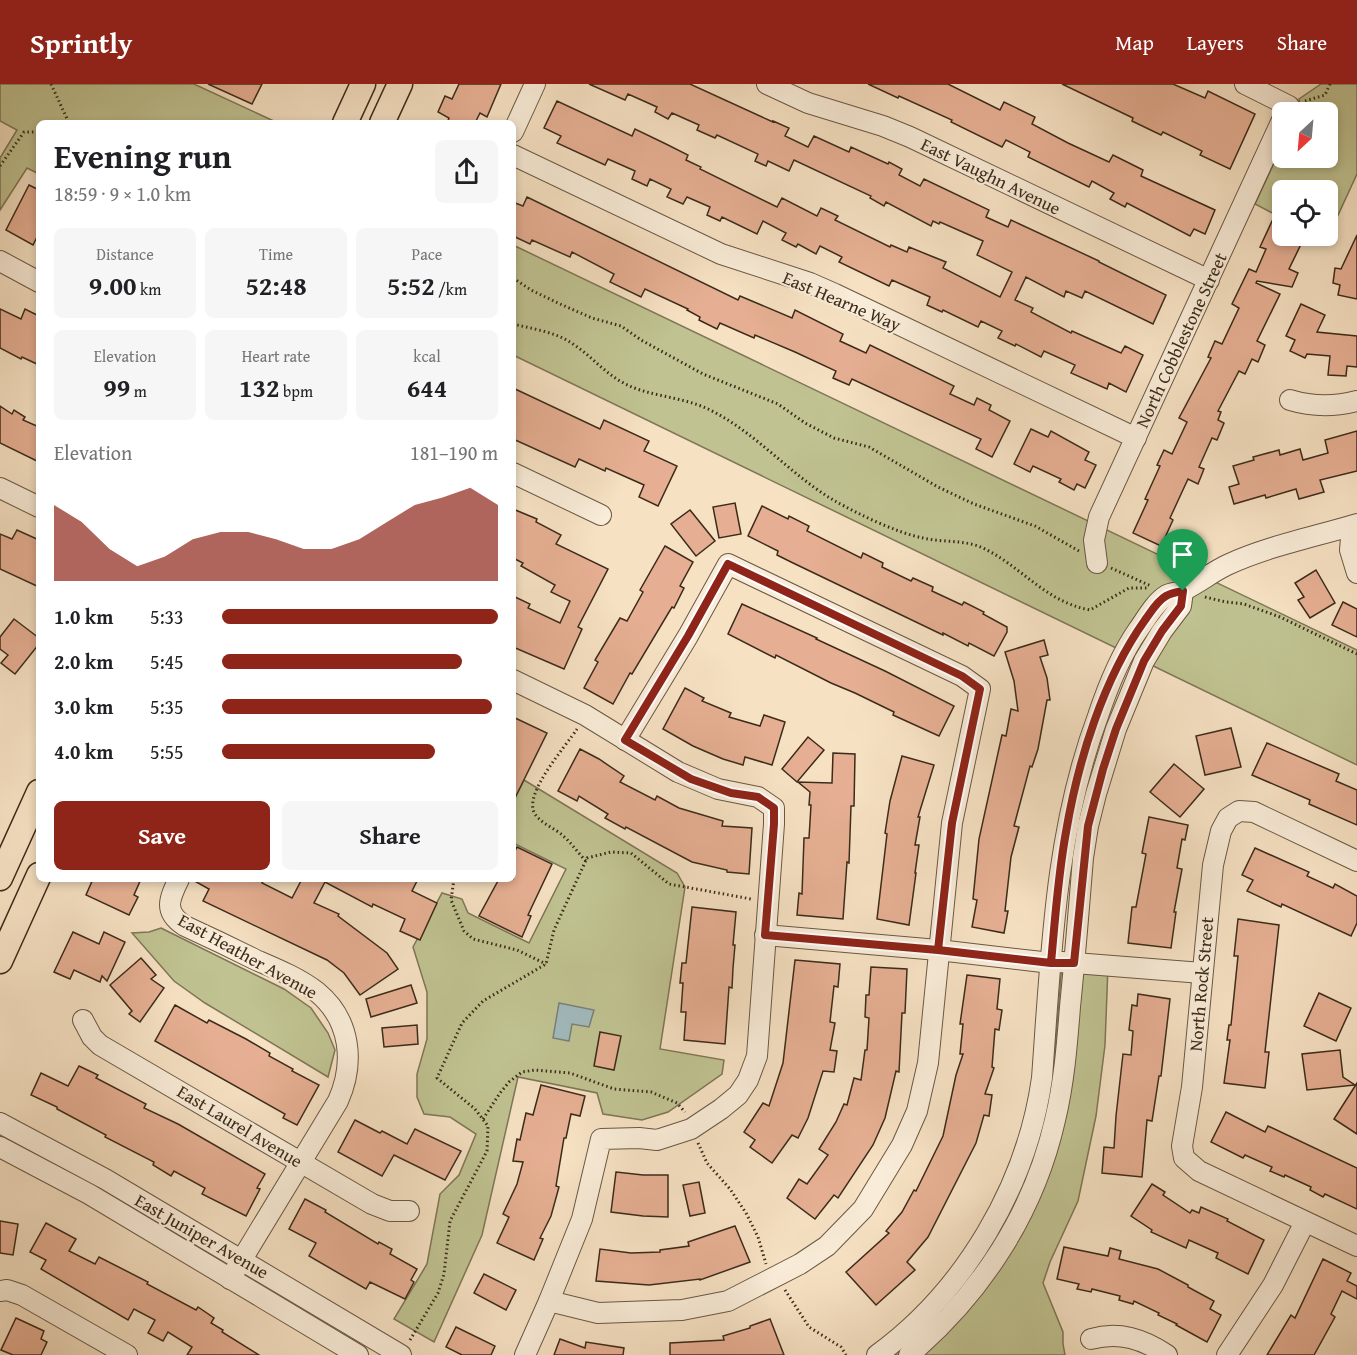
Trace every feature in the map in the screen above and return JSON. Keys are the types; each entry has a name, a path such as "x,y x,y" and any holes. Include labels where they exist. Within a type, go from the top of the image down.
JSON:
{"main road":[{"path":"346,120 363,84"},
{"path":"383,120 400,84"},
{"path":"0,878 36,799"},
{"path":"0,961 36,882"}],"street":[{"path":"516,125 535,84"},
{"name":"East Vaughn Avenue","path":"767,84 808,103 883,126 910,137 1209,280"},
{"path":"1245,84 1272,103"},
{"name":"North Cobblestone Street","path":"1097,563 1094,540 1097,523 1272,143"},
{"name":"East Hearne Way","path":"516,156 721,254 810,283 835,294 1136,438"},
{"path":"0,261 36,280"},
{"path":"1290,400 1324,406 1357,401"},
{"path":"516,474 601,515"},
{"path":"0,489 36,506"},
{"path":"884,1353 933,1304 967,1262 999,1210 1013,1182 1038,1104 1065,834 1071,805 1091,733 1125,651 1160,601 1168,594 1183,591 1210,573 1240,559 1355,527 1350,550 1357,573"},
{"path":"549,1301 598,1313 682,1310 728,1301 772,1280 827,1246 863,1209 902,1145 917,1111 928,1063 952,823 980,689 962,676 728,564 688,636 625,740"},
{"path":"909,1355 967,1298 1007,1242 1024,1209 1046,1152 1065,1068 1088,826 1116,729 1144,661 1162,631 1181,606 1183,591"},
{"path":"516,681 585,715 691,779 731,793 758,797 774,808 757,1056 748,1080 738,1095 691,1129 657,1140 601,1139 582,1219 525,1355"},
{"name":"North Rock Street","path":"1305,1222 1199,1171 1184,1158 1182,1146 1192,1087 1213,865 1221,831 1233,813 1247,810 1357,861"},
{"name":"East Heather Avenue","path":"178,882 170,900 174,918 185,926 296,978 325,999 344,1029 349,1061 342,1093 302,1162"},
{"path":"765,935 938,950 1051,963 1202,973"},
{"name":"East Laurel Avenue","path":"83,1020 100,1045 380,1208 390,1211 409,1211"},
{"name":"East Juniper Avenue","path":"0,1123 66,1157 404,1350"},
{"name":"East Juniper Avenue","path":"0,1147 89,1194 358,1355"},
{"path":"230,1279 302,1162"},
{"path":"1227,1355 1269,1292 1305,1222 1357,1246"},
{"path":"0,1291 7,1290 22,1295 127,1355"},
{"path":"1091,1339 1101,1336 1123,1336 1148,1343 1167,1355"}],"path":[{"path":"51,84 68,120"},
{"path":"1309,102 1324,95 1330,84"},
{"path":"0,166 24,132 36,133"},
{"path":"516,281 592,318 621,326 641,340 703,374 777,404 804,423 834,438 868,447 938,487 974,504 1035,526 1074,547 1097,563 1158,589 1136,586 1129,588 1090,610 1060,601 986,549 959,541 932,540 908,534 834,501 740,429 698,403 637,389 619,381 572,343 516,325"},
{"path":"1183,591 1253,607 1280,617 1357,654"},
{"path":"585,715 547,771 532,801 533,812 544,824 562,834 586,861"},
{"path":"404,1350 438,1293 444,1274 450,1221 487,1151 488,1126 475,1109 437,1078 462,1023 483,1001 546,964 554,930 587,858 610,852 631,853 669,884 750,899 769,894"},
{"path":"454,882 451,900 464,931 472,939 517,950 546,964"},
{"path":"483,1119 500,1093 522,1072 548,1070 570,1073 614,1089 651,1092 677,1103 685,1113 707,1163 730,1189 746,1213 758,1237 772,1280 785,1290 809,1327 841,1347 846,1355"}],"green space":[{"path":"0,84 194,84 272,120 36,120 36,172 27,168 0,210 0,158 17,130 0,121"},
{"path":"1321,84 1357,84 1357,174 1338,215 1338,180 1272,180 1272,213 1255,204 1272,167 1338,168 1338,102 1300,102 1299,99"},
{"path":"516,246 1357,650 1357,765 516,356"},
{"path":"524,780 677,873 685,887 660,1049 724,1060 722,1074 668,1112 642,1120 603,1114 597,1093 518,1077 482,1235 434,1342 394,1319 427,1264 440,1194 459,1175 476,1134 450,1117 424,1114 417,1097 417,1074 427,1039 427,992 413,947 442,893 462,899 468,913 529,943 566,869 516,844 516,796"},
{"path":"161,928 284,989 311,1008 328,1033 335,1050 328,1077 205,1003 174,981 132,933 149,932"},
{"path":"1062,962 1108,966 1105,1045 1096,1116 1078,1201 1050,1262 1043,1283 1063,1332 1065,1355 894,1355 945,1309 969,1280 1013,1215 1037,1152 1052,1089"}],"water":[{"path":"559,1003 594,1010 589,1027 572,1024 569,1041 553,1038"}],"building":[{"path":"208,84 262,84 252,104"},
{"path":"459,84 501,84 487,117 480,113 476,120 448,120 449,118 438,112 445,96 452,99"},
{"path":"589,84 690,84 789,128 785,136 808,147 814,136 849,152 851,147 888,164 889,162 902,169 899,175 920,186 924,179 989,210 986,217 1008,227 1011,220 1166,295 1153,324 1085,291 1082,298 1066,291 1064,297 1026,277 1015,300 1033,308 1031,312 1071,333 1072,331 1121,353 1125,346 1143,355 1126,392 1109,383 1107,389 1071,373 1075,365 1044,351 1041,357 998,338 1002,331 981,321 978,327 927,305 930,297 892,280 889,286 839,262 842,257 820,246 816,254 798,244 796,247 782,240 786,233 763,221 757,234 722,217 720,221 707,215 710,207 687,197 683,204 667,197 671,189 650,179 647,186 632,179 635,171 608,159 605,165 557,143 561,136 544,128 557,101 632,136 635,129 688,155 686,160 701,167 700,169 777,207 782,198 817,216 821,208 838,216 835,220 890,247 891,245 907,252 909,247 946,262 943,268 1000,297 1012,272 977,255 983,241 940,222 939,224 933,221 931,226 886,202 884,206 870,198 871,196 794,160 789,171 768,161 766,166 755,161 758,154 717,135 715,138 697,130 699,125 672,113 668,119 655,112 657,107 628,94 625,100"},
{"path":"868,84 948,84 1000,110 1004,102 1035,117 1032,124 1068,143 1109,162 1113,155 1143,170 1141,176 1215,210 1205,234 1194,229 1190,236 1127,203 1125,207 1110,199 1114,193 1092,181 1089,187 1028,157 1030,152 1006,140 1002,147 951,122 952,120"},
{"path":"1062,84 1173,84 1205,98 1208,91 1255,114 1230,169 1200,155 1202,151 1163,132 1161,135 1132,121 1133,118"},
{"path":"29,185 36,188 36,239 33,245 6,230"},
{"path":"527,197 738,300 740,296 792,318 795,310 843,334 840,341 866,353 870,345 954,386 950,394 974,405 977,398 991,405 989,410 1010,421 992,457 976,449 981,439 852,379 849,385 833,378 836,371 795,352 720,323 717,329 699,320 700,317 688,309 645,289 641,297 610,282 614,274 572,252 570,257 532,240 530,244 516,237 516,203 523,206"},
{"path":"1272,221 1272,246 1300,246 1289,269 1298,273 1292,287 1257,281 1256,283 1280,294 1257,341 1265,345 1258,362 1252,359 1245,374 1239,371 1218,411 1221,412 1218,420 1224,423 1217,440 1212,438 1199,467 1204,469 1198,484 1188,479 1170,518 1173,520 1161,546 1133,533 1148,500 1145,499 1160,466 1157,465 1164,450 1172,454 1187,422 1179,418 1211,358 1208,357 1215,341 1222,344 1239,308 1232,304 1249,269 1256,272 1266,249 1260,247"},
{"path":"1357,235 1357,299 1338,295 1340,285 1333,283 1335,268 1341,269"},
{"path":"1301,304 1325,315 1317,332 1357,336 1357,367 1347,366 1346,376 1328,375 1330,356 1307,354 1305,358 1290,351 1295,340 1286,336"},
{"path":"0,309 21,319 25,309 36,314 36,364 0,348"},
{"path":"516,389 600,429 604,420 649,441 644,451 677,466 658,506 639,497 644,485 579,459 575,467 516,440"},
{"path":"0,406 12,414 14,410 25,417 23,420 36,426 36,461 0,443"},
{"path":"1031,429 1048,437 1051,431 1089,452 1085,460 1096,465 1085,488 1077,484 1074,490 1059,482 1061,479 1033,466 1030,472 1014,464"},
{"path":"1357,431 1357,471 1320,480 1324,492 1299,499 1296,489 1234,504 1229,487 1239,484 1233,466 1254,460 1253,457 1279,450 1280,455 1300,449 1303,460 1328,453 1325,440"},
{"path":"735,503 741,534 719,538 713,507"},
{"path":"762,506 809,526 807,531 861,558 863,553 883,563 882,567 911,581 913,578 933,587 932,591 962,605 964,602 984,612 983,614 1007,627 1007,632 994,656 969,643 968,646 943,633 943,635 777,555 778,551 748,536"},
{"path":"516,510 537,519 536,522 561,535 556,544 608,569 578,627 582,629 564,669 516,648 516,597 530,604 528,608 560,623 570,601 551,592 555,585 521,566 523,563 516,560"},
{"path":"690,510 715,541 696,556 671,524"},
{"path":"17,530 36,539 36,586 0,569 0,534 12,539"},
{"path":"665,546 693,562 680,586 684,588 674,608 672,607 632,674 630,673 613,704 584,688 598,662 595,660 620,618 627,621 643,592 640,590"},
{"path":"1316,570 1335,603 1310,618 1298,600 1304,597 1295,583"},
{"path":"1343,602 1357,609 1357,637 1332,625"},
{"path":"742,604 817,638 954,706 939,736 893,715 894,712 855,693 776,655 775,658 728,634"},
{"path":"14,619 36,636 36,648 15,674 1,663 8,655 0,649 0,637"},
{"path":"1044,640 1048,655 1040,657 1047,678 1050,700 1047,700 1038,749 1032,767 1030,766 1014,826 1019,827 1011,857 1005,911 1008,911 1004,933 972,927 977,900 973,899 979,839 1002,735 1006,736 1011,709 1018,711 1014,681 1005,652"},
{"path":"685,688 704,698 702,701 731,713 729,717 760,726 764,715 785,722 772,765 745,757 743,765 723,759 663,729"},
{"path":"516,718 547,733 516,796"},
{"path":"1231,728 1241,767 1205,775 1196,736"},
{"path":"808,737 824,750 797,782 782,769"},
{"path":"1267,743 1339,774 1336,781 1357,790 1357,825 1309,804 1310,800 1252,775"},
{"path":"580,749 624,776 620,782 655,800 657,796 679,808 723,821 722,826 752,828 749,874 727,872 727,870 692,862 605,818 608,814 579,796 577,801 558,791"},
{"path":"833,753 855,754 854,806 851,806 849,863 847,862 843,919 797,915 799,893 802,894 804,838 809,838 811,805 809,805 810,792 798,782 832,783"},
{"path":"902,756 934,765 918,817 920,817 915,845 919,845 909,925 877,919 887,834 885,833 890,801"},
{"path":"1174,764 1204,789 1180,817 1150,792"},
{"path":"1149,817 1188,825 1185,840 1182,839 1177,868 1182,869 1174,912 1176,912 1171,948 1128,943 1132,907 1136,907 1146,854 1142,853"},
{"path":"517,847 552,864 528,915 531,916 522,937 479,916 497,882 516,882"},
{"path":"1255,848 1309,872 1307,876 1333,888 1335,884 1357,896 1357,923 1351,936 1282,904 1281,907 1247,891 1253,880 1242,875"},
{"path":"92,882 140,882 134,895 138,897 129,915 86,895"},
{"path":"196,882 262,882 292,898 300,882 325,882 314,903 339,914 338,916 387,953 398,969 360,995 344,973 327,960 203,901 209,889"},
{"path":"325,882 416,882 412,891 437,903 420,940 400,931 405,919 373,904 372,907"},
{"path":"692,907 736,912 732,988 729,987 725,1044 684,1040 686,1012 681,1012 683,983 680,983 682,963 686,963"},
{"path":"1238,919 1279,925 1265,1052 1269,1052 1265,1088 1224,1083 1238,956 1234,956"},
{"path":"73,932 99,944 104,932 125,942 107,981 102,976 100,982 74,970 70,979 54,972"},
{"path":"141,958 156,975 151,979 164,988 140,1022 129,1014 132,1011 110,985"},
{"path":"795,960 840,964 838,987 834,986 830,1022 835,1023 830,1050 837,1051 834,1072 823,1071 808,1118 798,1138 792,1135 772,1163 750,1147 755,1140 744,1132 763,1103 769,1106 783,1063"},
{"path":"871,967 907,969 899,1072 896,1071 885,1118 873,1145 838,1198 834,1195 815,1219 787,1198 799,1179 807,1184 828,1155 819,1149 844,1104 847,1105 854,1078 861,1080 865,1050 867,1050 869,1018 865,1017 866,995 869,995"},
{"path":"967,975 1000,979 997,1009 1002,1010 999,1030 995,1029 992,1067 994,1068 985,1094 992,1095 989,1116 984,1115 976,1143 928,1237 907,1262 915,1270 876,1305 846,1272 889,1233 886,1231 902,1212 914,1190 916,1191 943,1136 956,1075 963,1054 960,1054 963,1024 960,1024"},
{"path":"411,985 417,1003 371,1017 366,999"},
{"path":"1319,993 1351,1008 1336,1041 1304,1026"},
{"path":"1138,994 1170,999 1161,1076 1159,1076 1152,1121 1147,1120 1142,1177 1102,1173 1104,1147 1114,1148 1123,1054 1131,1055 1133,1031 1129,1030 1132,1005 1137,1006"},
{"path":"175,1005 207,1023 209,1020 246,1039 270,1053 269,1056 293,1069 292,1071 319,1085 297,1125 283,1118 285,1114 155,1041"},
{"path":"417,1025 418,1044 384,1047 382,1028"},
{"path":"600,1032 621,1036 614,1070 594,1066"},
{"path":"1340,1050 1343,1077 1355,1085 1307,1090 1302,1054"},
{"path":"79,1066 98,1075 96,1078 146,1104 144,1108 178,1124 265,1174 246,1216 202,1194 205,1188 174,1171 171,1176 153,1165 154,1162 105,1137 106,1135 57,1107 31,1095 41,1073 68,1086"},
{"path":"1357,1083 1357,1134 1334,1119"},
{"path":"541,1085 585,1096 580,1116 571,1114 566,1138 564,1138 556,1186 559,1187 551,1216 540,1238 543,1239 534,1260 497,1243 509,1217 503,1214 517,1184 523,1162 513,1161 517,1139 520,1140 526,1113 533,1115"},
{"path":"1226,1112 1265,1132 1268,1126 1357,1168 1357,1209 1325,1194 1323,1197 1310,1190 1311,1187 1270,1171 1272,1167 1245,1155 1243,1158 1211,1142"},
{"path":"355,1120 407,1144 415,1129 461,1151 445,1180 394,1155 382,1176 338,1152"},
{"path":"616,1172 668,1175 668,1217 611,1212"},
{"path":"699,1182 705,1213 690,1216 683,1185"},
{"path":"1152,1184 1165,1192 1163,1195 1190,1213 1192,1210 1199,1213 1201,1207 1228,1219 1227,1221 1264,1240 1248,1274 1216,1258 1218,1253 1189,1240 1186,1248 1151,1232 1152,1230 1131,1216"},
{"path":"305,1199 378,1244 379,1242 392,1249 390,1254 417,1269 411,1280 414,1282 405,1299 370,1282 366,1289 309,1256 316,1243 289,1229"},
{"path":"0,1221 18,1224 13,1255 0,1253"},
{"path":"46,1223 76,1239 69,1251 95,1264 99,1257 196,1310 198,1307 214,1318 211,1323 223,1330 222,1332 259,1355 187,1355 192,1347 168,1332 163,1341 148,1333 155,1320 134,1309 128,1320 41,1269 46,1260 30,1252"},
{"path":"735,1226 750,1262 700,1280 649,1285 596,1281 600,1249 631,1253 660,1252 660,1250 689,1246 688,1242"},
{"path":"1064,1247 1108,1256 1110,1248 1121,1251 1119,1259 1158,1269 1214,1301 1210,1309 1221,1315 1207,1342 1134,1301 1133,1304 1119,1300 1120,1296 1092,1289 1091,1292 1077,1289 1079,1284 1057,1279"},
{"path":"1323,1259 1351,1273 1347,1281 1357,1286 1357,1299 1342,1291 1331,1314 1335,1317 1314,1355 1267,1355 1291,1315 1295,1318"},
{"path":"484,1274 516,1290 506,1310 474,1293"},
{"path":"16,1318 44,1331 41,1339 47,1342 41,1355 13,1355 1,1350"},
{"path":"770,1319 784,1355 670,1355 670,1343 724,1340 723,1336"},
{"path":"456,1327 495,1346 491,1355 462,1355 446,1347"},
{"path":"560,1339 585,1348 586,1342 624,1348 623,1355 554,1355"}],"route":[{"path":"1183,591 1168,594 1160,601 1133,637 1104,698 1091,733 1065,834 1051,963 938,950 765,935 774,808 758,797 731,793 691,779 625,740 688,636 728,564 962,676 980,689 952,823 938,950 995,957 1051,963 1074,963 1083,858 1088,826 1103,769 1116,729 1144,661 1162,631 1181,606 1183,591"}]}
